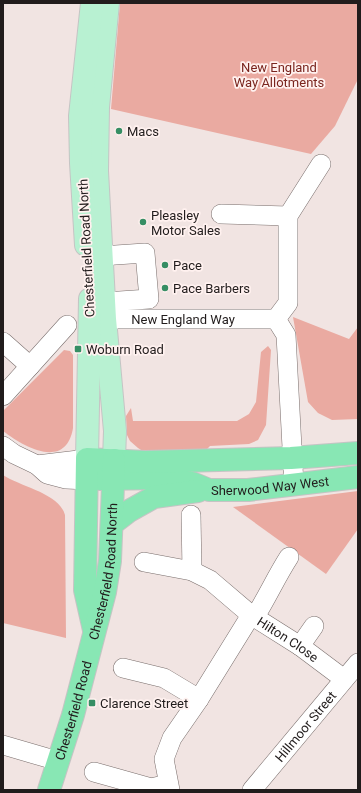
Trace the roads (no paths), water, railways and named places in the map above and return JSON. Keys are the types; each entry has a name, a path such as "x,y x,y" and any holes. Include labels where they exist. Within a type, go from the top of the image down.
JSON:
{"highway":[{"name":"Sherwood Way West","path":"113,469 145,462 292,458 358,453"},
{"name":"Sherwood Way West","path":"87,469 113,469 192,483 209,490 248,490 358,476"},
{"name":"Chesterfield Road North","path":"87,469 85,590 94,630"},
{"name":"Chesterfield Road North","path":"94,630 105,592 112,524 113,469"},
{"path":"112,524 129,511 154,497 209,490"},
{"name":"Chesterfield Road","path":"49,790 75,708 94,630"}],"main road":[{"name":"Chesterfield Road North","path":"92,3 80,116 83,209 115,431 113,469"},
{"name":"Chesterfield Road North","path":"87,469 101,256 96,171 98,112 108,3"}],"street":[{"path":"294,485 286,335 276,319 288,303 288,216 321,164"},
{"path":"221,214 288,216"},
{"path":"97,311 149,299 145,253 101,256"},
{"name":"New England Way","path":"97,311 276,319"},
{"path":"3,396 67,326"},
{"path":"3,342 30,366"},
{"path":"3,446 14,454 37,465 47,474 66,479 87,469"},
{"path":"191,515 192,571"},
{"path":"94,772 151,788 169,787 164,759 172,738 252,616 270,593 273,583 289,557"},
{"name":"Hilton Close","path":"144,562 192,571 210,580 252,616 300,646 344,679"},
{"path":"300,646 314,626"},
{"name":"Hillmoor Street","path":"252,790 358,663"},
{"path":"123,668 164,678 199,699"},
{"path":"3,745 58,761"}],"place":[{"name":"Macs","path":"119,131"},
{"name":"Pleasley Motor Sales","path":"143,222"},
{"name":"Pace","path":"165,265"},
{"name":"Pace Barbers","path":"165,288"},
{"name":"Woburn Road","path":"78,349"},
{"name":"Clarence Street","path":"92,703"}],"park label":[{"name":"New England Way Allotments","path":"279,74"}]}
